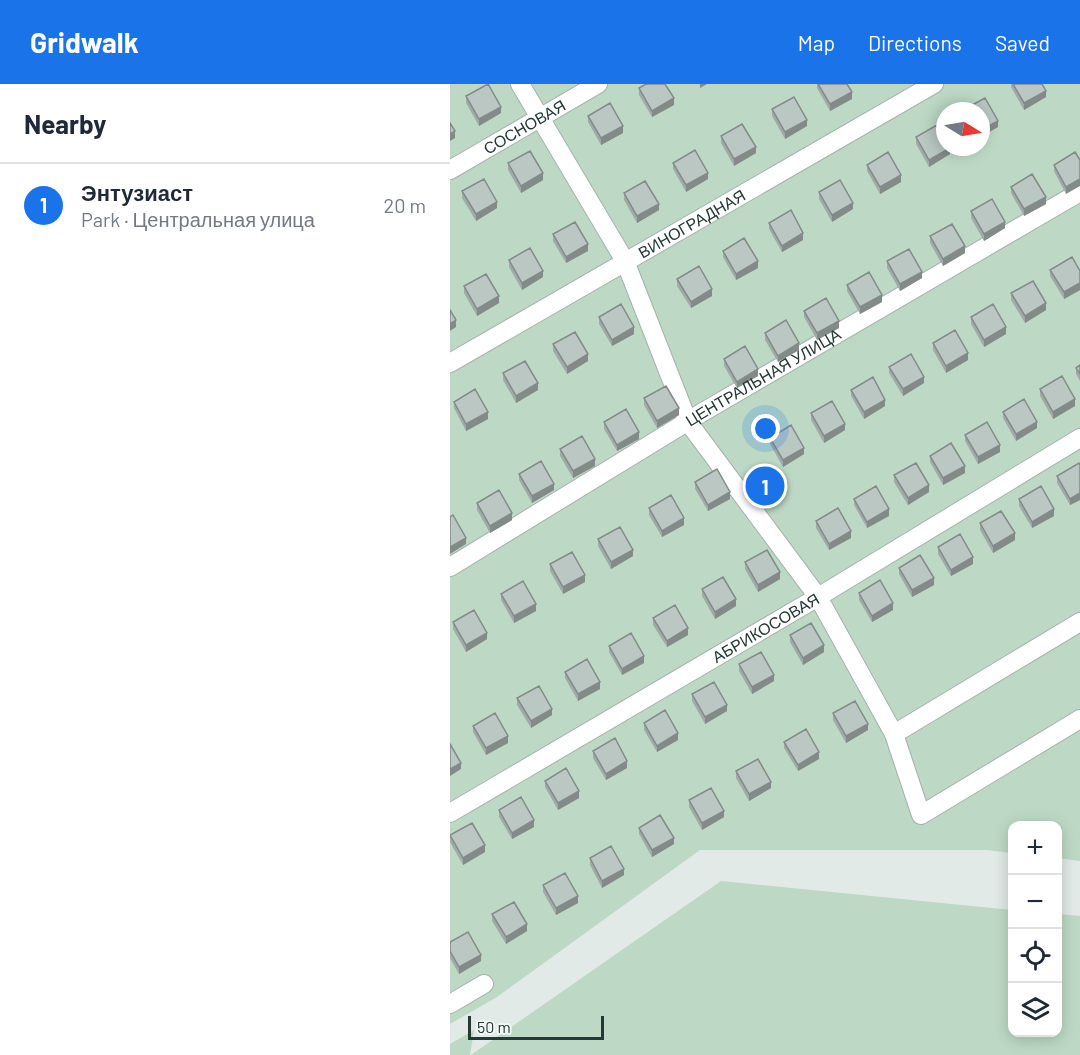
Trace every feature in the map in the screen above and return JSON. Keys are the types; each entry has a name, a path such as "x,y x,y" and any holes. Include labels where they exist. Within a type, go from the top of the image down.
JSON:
{"street":[{"path":"519,84 625,261 688,422 818,597 894,734 921,815 1080,719"},
{"name":"СОСНОВАЯ","path":"450,170 598,84"},
{"name":"ВИНОГРАДНАЯ","path":"450,363 934,84"},
{"name":"ЦЕНТРАЛЬНАЯ УЛИЦА","path":"450,567 688,422 1080,192"},
{"name":"АБРИКОСОВАЯ","path":"450,813 818,597 1080,438"},
{"path":"894,734 1080,622"},
{"path":"450,1004 484,984"}],"green space":[{"path":"450,84 1080,84 1080,861 1062,859 1062,821 1008,821 1008,853 986,850 700,850 497,997 450,1024"},
{"path":"721,881 1008,910 1008,1037 1062,1037 1062,914 1080,916 1080,1055 471,1055"},
{"path":"474,1030 470,1055 450,1055 450,1044"}],"building":[{"path":"488,84 501,107 479,119 466,96"},
{"path":"646,84 665,84 674,98 652,111 639,88"},
{"path":"818,84 847,84 852,92 830,104"},
{"path":"1013,84 1042,84 1046,91 1024,103"},
{"path":"794,97 807,120 785,132 772,109"},
{"path":"610,103 623,126 601,138 588,116"},
{"path":"990,107 998,121 990,125"},
{"path":"450,123 455,131 450,134"},
{"path":"742,124 756,147 734,159 721,136"},
{"path":"936,126 936,156 929,160 916,137"},
{"path":"695,150 708,173 686,185 673,163"},
{"path":"530,151 543,173 521,186 508,163"},
{"path":"888,152 901,175 880,187 867,165"},
{"path":"1075,152 1080,160 1080,179 1066,187 1054,165"},
{"path":"1032,174 1046,197 1024,209 1011,187"},
{"path":"484,179 497,202 476,214 462,191"},
{"path":"840,180 853,203 832,215 819,192"},
{"path":"645,181 659,204 637,216 624,193"},
{"path":"992,199 1005,222 984,234 971,211"},
{"path":"791,210 803,233 782,246 769,223"},
{"path":"575,222 588,244 566,257 553,234"},
{"path":"952,224 965,246 943,259 930,236"},
{"path":"744,238 758,261 736,274 723,251"},
{"path":"530,248 543,271 522,283 509,260"},
{"path":"909,249 922,272 900,284 887,261"},
{"path":"1072,257 1080,271 1080,283 1064,292 1050,270"},
{"path":"699,266 712,289 691,302 677,279"},
{"path":"869,272 882,295 860,307 847,285"},
{"path":"486,274 499,296 477,309 464,286"},
{"path":"1033,281 1046,303 1025,316 1011,293"},
{"path":"826,298 839,321 817,333 804,311"},
{"path":"621,304 634,327 612,340 599,317"},
{"path":"993,304 1006,327 984,340 971,317"},
{"path":"450,310 456,320 450,324"},
{"path":"786,320 799,343 778,356 765,333"},
{"path":"955,330 968,353 946,366 933,343"},
{"path":"575,332 588,354 567,367 553,344"},
{"path":"745,346 758,369 737,382 724,359"},
{"path":"911,354 924,377 903,389 889,367"},
{"path":"525,361 538,383 516,396 503,373"},
{"path":"1062,376 1075,399 1053,412 1040,389"},
{"path":"873,377 885,400 864,412 851,390"},
{"path":"666,386 679,408 657,421 644,398"},
{"path":"475,389 488,412 466,424 454,402"},
{"path":"1024,399 1037,422 1016,434 1003,412"},
{"path":"832,401 845,424 824,436 811,413"},
{"path":"626,409 639,432 617,445 604,422"},
{"path":"987,422 1000,445 978,457 965,435"},
{"path":"791,425 804,448 783,460 770,438"},
{"path":"582,436 595,459 573,471 560,449"},
{"path":"951,443 965,466 943,478 930,456"},
{"path":"541,461 554,484 532,496 519,474"},
{"path":"916,463 929,485 908,498 894,475"},
{"path":"1079,463 1080,493 1070,499 1057,476"},
{"path":"717,469 730,492 708,505 695,482"},
{"path":"876,486 889,509 867,522 854,499"},
{"path":"1041,486 1054,509 1032,522 1019,499"},
{"path":"499,490 512,513 490,526 477,503"},
{"path":"671,495 684,518 662,531 649,508"},
{"path":"838,508 851,531 829,544 816,521"},
{"path":"1001,511 1015,533 993,546 980,523"},
{"path":"453,515 466,538 450,547 450,517"},
{"path":"620,527 633,550 611,562 598,539"},
{"path":"960,534 973,557 951,570 938,547"},
{"path":"767,550 780,572 758,585 745,562"},
{"path":"572,552 585,575 563,587 550,564"},
{"path":"920,555 934,578 912,590 899,568"},
{"path":"723,577 736,599 715,612 702,589"},
{"path":"880,580 893,603 872,616 859,593"},
{"path":"523,581 536,604 514,616 501,594"},
{"path":"675,605 688,628 667,641 653,618"},
{"path":"474,610 487,633 466,645 453,622"},
{"path":"811,623 824,645 803,658 790,635"},
{"path":"631,633 644,656 622,669 609,646"},
{"path":"761,652 774,675 752,687 739,664"},
{"path":"587,659 600,682 578,694 565,672"},
{"path":"714,682 727,705 705,717 692,694"},
{"path":"539,686 552,709 531,721 517,698"},
{"path":"855,701 868,724 846,736 833,713"},
{"path":"665,710 678,733 657,746 644,723"},
{"path":"495,713 508,736 486,748 473,726"},
{"path":"806,729 819,752 798,765 784,742"},
{"path":"615,738 627,761 606,774 593,751"},
{"path":"450,744 461,763 450,769"},
{"path":"758,759 771,782 749,794 736,771"},
{"path":"566,768 579,791 558,803 545,781"},
{"path":"711,788 724,811 702,823 689,800"},
{"path":"521,797 534,820 512,833 499,810"},
{"path":"660,815 674,838 652,850 639,828"},
{"path":"472,823 485,845 463,858 450,835"},
{"path":"611,846 624,869 602,881 590,858"},
{"path":"565,873 578,896 556,908 543,885"},
{"path":"514,902 527,924 506,937 492,914"},
{"path":"468,932 481,955 459,967 450,951 450,942"}],"place":[{"name":"Энтузиаст","path":"765,486"}]}
